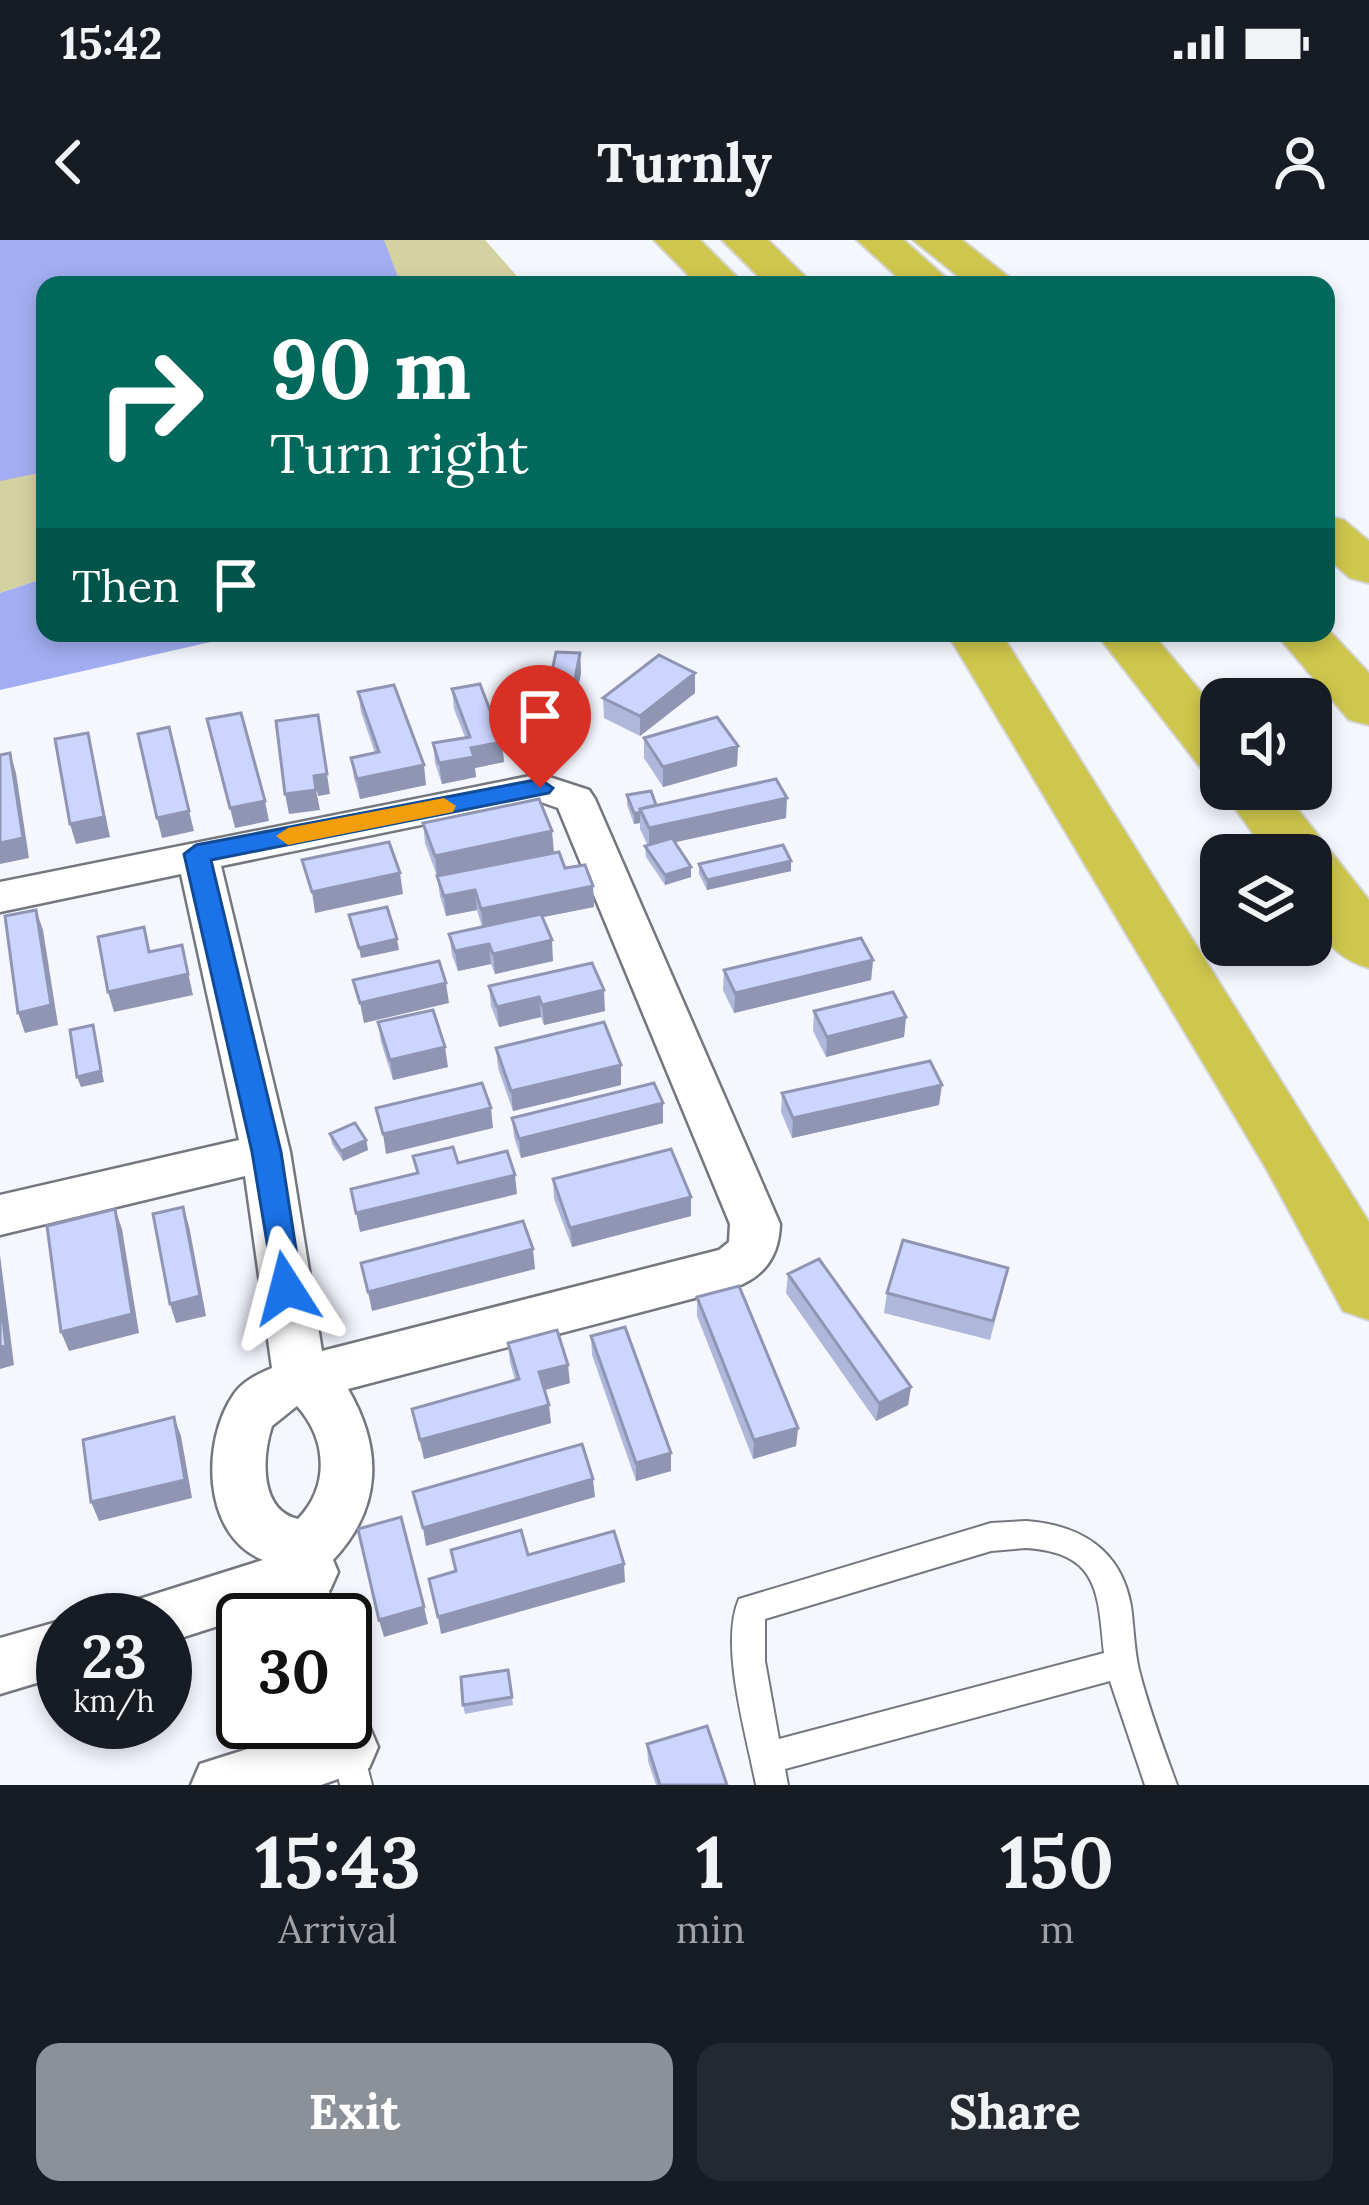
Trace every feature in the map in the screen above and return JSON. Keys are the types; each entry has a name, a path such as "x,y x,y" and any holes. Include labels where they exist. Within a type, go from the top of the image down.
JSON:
{"highway":[{"path":"675,240 713,276"},
{"path":"742,240 783,276"},
{"path":"878,240 921,276"},
{"path":"934,240 984,276"},
{"path":"1335,539 1369,566"},
{"path":"980,642 1292,1151 1369,1289"},
{"path":"1130,642 1200,728"},
{"path":"1311,642 1369,707"},
{"path":"1266,810 1284,834"},
{"path":"1332,897 1369,945"}],"street":[{"path":"0,897 540,788 575,800 755,1224 755,1243 748,1258 733,1267 300,1379 254,1407 241,1446 241,1488 250,1516 313,1580"},
{"path":"196,854 266,1152 300,1379"},
{"path":"0,1214 266,1152"},
{"path":"300,1379 322,1390 339,1415 346,1446 337,1516 313,1580"},
{"path":"192,1610 313,1580"},
{"path":"0,1666 36,1655"},
{"path":"222,1785 349,1751"}],"lane":[{"path":"1121,1664 770,1771 748,1661 750,1609 991,1537 1028,1532 1059,1536 1091,1556 1110,1584 1121,1664 1161,1785"}],"shaded area":[{"path":"0,240 485,240 517,276 36,276 36,581 0,593"}],"water":[{"path":"0,240 384,240 398,276 36,276 36,474 0,481"},
{"path":"36,581 36,642 211,642 0,690 0,593"}],"building":[{"path":"556,652 580,653 565,730 540,729"},
{"path":"659,655 695,673 640,716 603,698"},
{"path":"480,684 502,742 471,748 474,757 439,763 433,743 470,737 452,689"},
{"path":"394,685 424,765 357,779 351,758 379,752 358,692"},
{"path":"241,713 265,801 230,808 207,719"},
{"path":"318,715 327,774 314,776 316,790 285,794 276,721"},
{"path":"717,717 738,746 663,767 644,738"},
{"path":"169,727 189,811 157,818 138,734"},
{"path":"88,733 104,817 70,824 55,739"},
{"path":"10,753 23,838 0,843 0,755"},
{"path":"776,779 787,798 649,828 640,809"},
{"path":"651,791 656,805 634,813 627,795"},
{"path":"539,799 552,831 435,856 423,823"},
{"path":"672,838 691,867 665,875 645,846"},
{"path":"389,842 400,873 312,892 302,860"},
{"path":"783,845 791,861 707,880 699,864"},
{"path":"559,852 565,868 585,865 593,886 481,909 475,890 444,896 437,876"},
{"path":"387,907 397,939 359,948 349,915"},
{"path":"36,910 51,1005 18,1013 5,916"},
{"path":"541,914 552,940 493,954 489,944 455,951 449,934"},
{"path":"144,927 149,952 182,945 188,974 108,992 98,937"},
{"path":"861,938 873,960 735,993 724,970"},
{"path":"439,961 446,983 360,1003 353,980"},
{"path":"592,963 604,990 542,1005 539,997 497,1007 489,986"},
{"path":"893,992 906,1017 827,1037 814,1011"},
{"path":"433,1010 445,1047 390,1060 378,1022"},
{"path":"604,1022 621,1065 511,1091 496,1048"},
{"path":"93,1025 101,1071 77,1077 70,1030"},
{"path":"930,1061 942,1085 793,1118 782,1093"},
{"path":"482,1083 491,1108 383,1134 376,1108"},
{"path":"654,1083 663,1103 519,1139 512,1118"},
{"path":"355,1123 366,1140 341,1151 330,1134"},
{"path":"453,1147 458,1163 507,1151 515,1175 356,1213 351,1189 418,1173 413,1156"},
{"path":"671,1149 691,1197 570,1228 553,1179"},
{"path":"183,1207 200,1296 170,1304 153,1214"},
{"path":"115,1209 132,1314 61,1332 47,1226"},
{"path":"523,1221 533,1249 368,1292 361,1263"},
{"path":"903,1240 1008,1268 993,1321 887,1293"},
{"path":"819,1259 911,1387 879,1403 788,1274"},
{"path":"739,1286 798,1428 754,1440 697,1297"},
{"path":"0,1294 6,1346 0,1347"},
{"path":"625,1327 671,1453 636,1463 591,1336"},
{"path":"557,1330 568,1365 539,1372 549,1405 420,1440 412,1409 519,1379 508,1343"},
{"path":"174,1417 185,1480 91,1502 83,1440"},
{"path":"582,1444 593,1479 423,1528 413,1492"},
{"path":"401,1517 424,1607 379,1620 358,1529"},
{"path":"521,1530 528,1555 614,1531 624,1564 438,1617 429,1579 456,1571 451,1550"},
{"path":"508,1670 512,1697 463,1705 461,1677"},
{"path":"707,1726 727,1785 660,1785 647,1744"}],"slow traffic":[{"path":"288,836 444,806"}],"route":[{"path":"286,1288 266,1152 196,854 540,788"}]}
